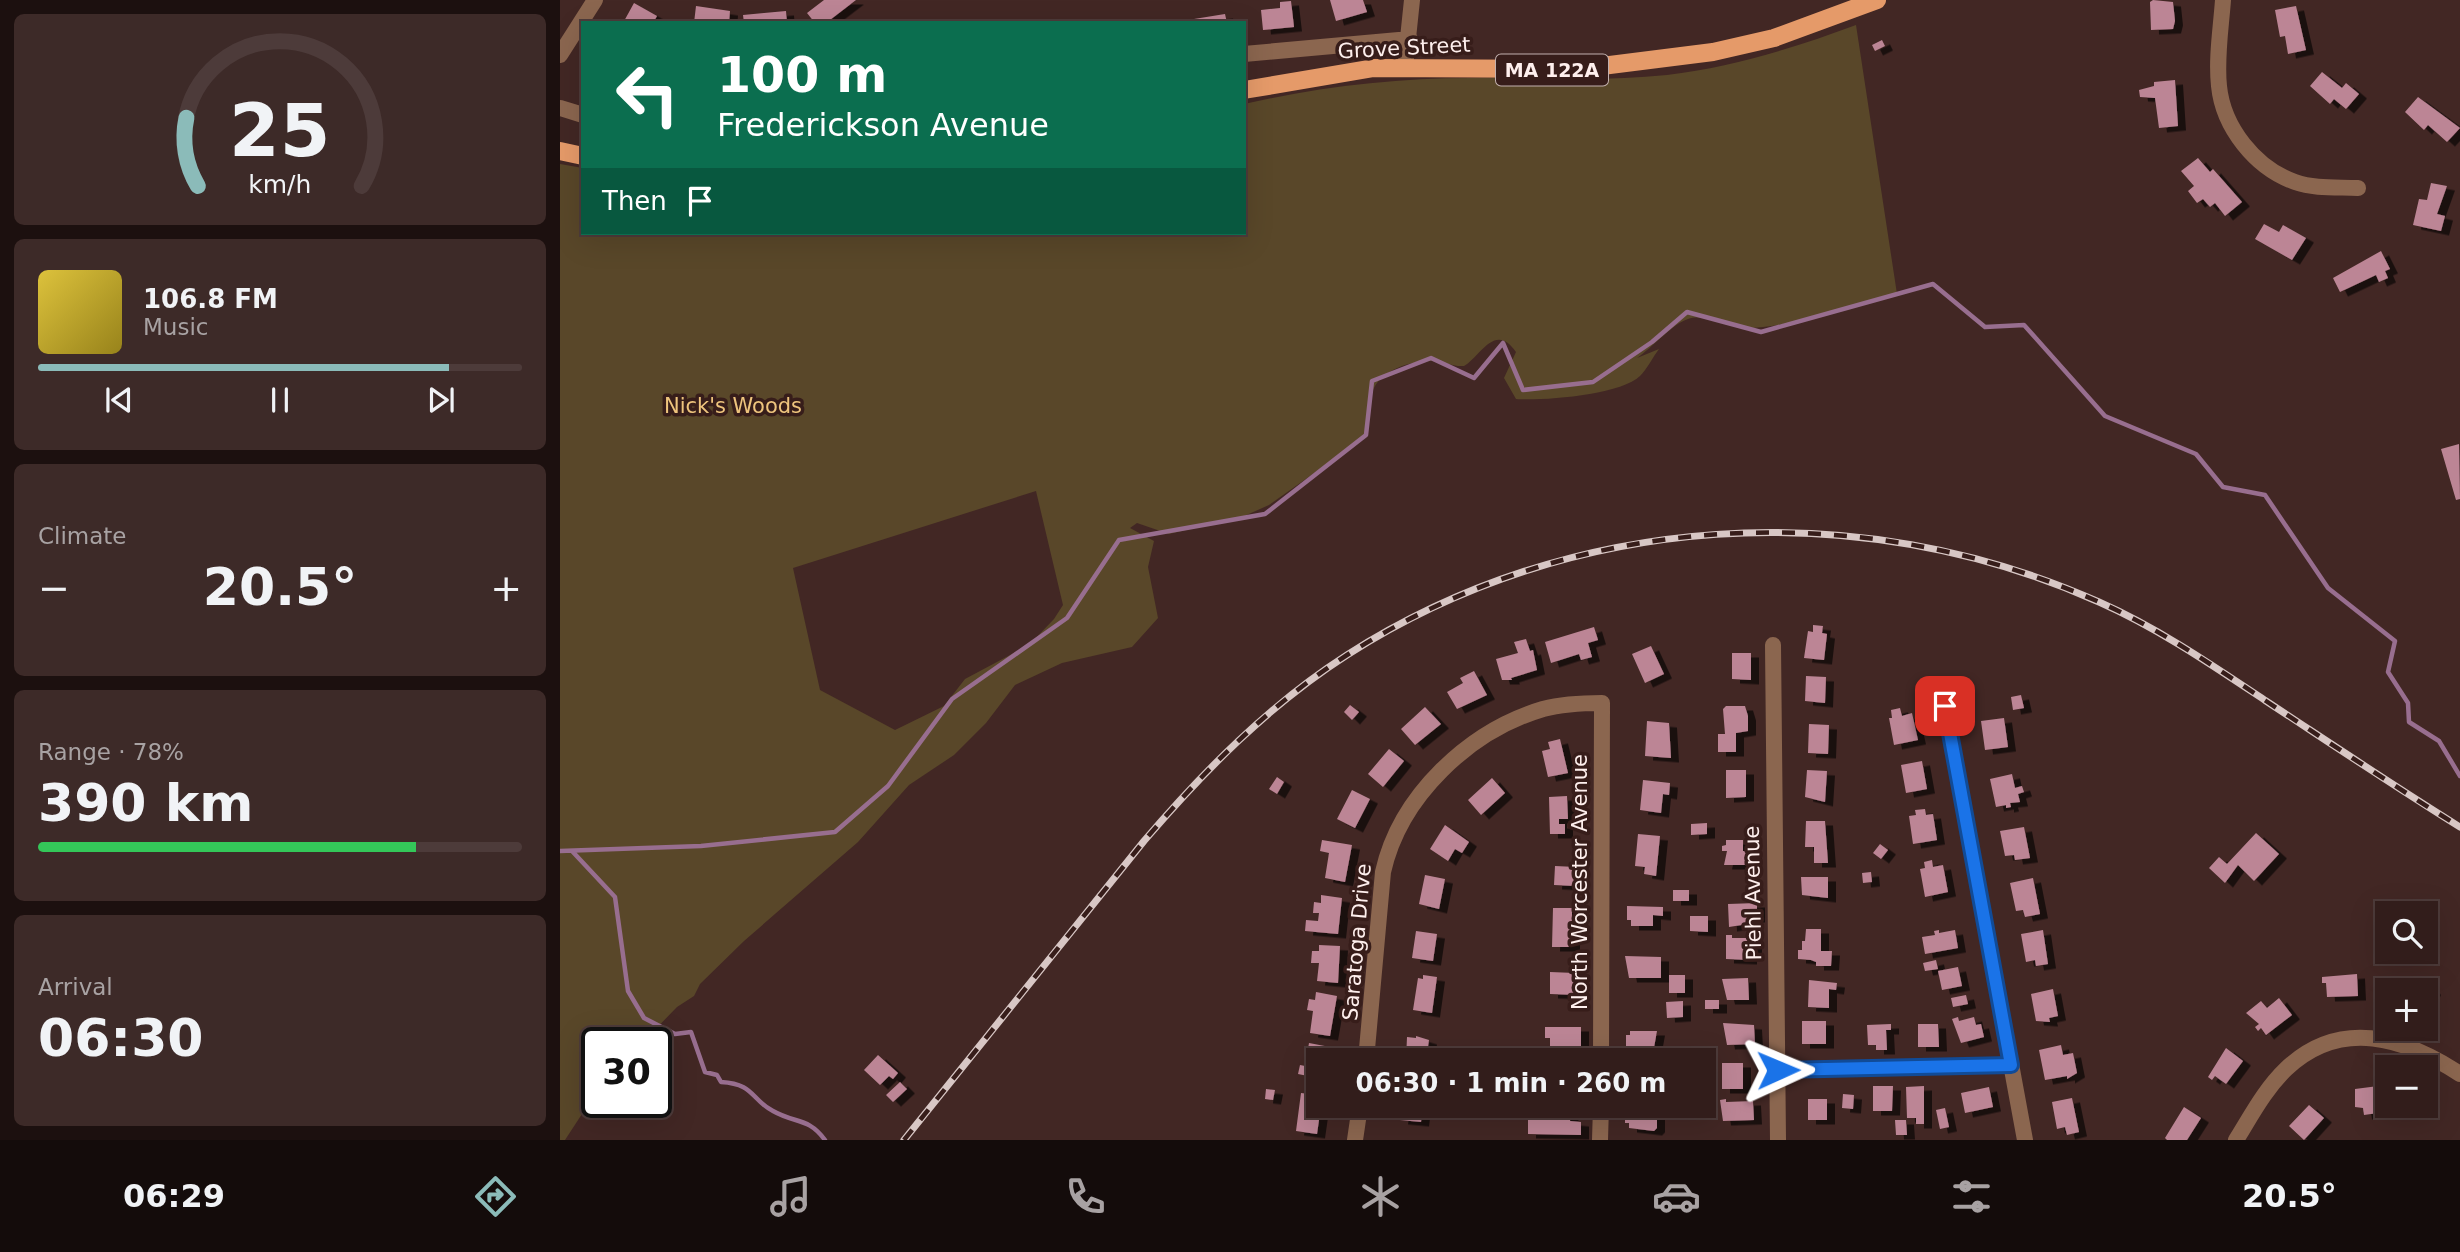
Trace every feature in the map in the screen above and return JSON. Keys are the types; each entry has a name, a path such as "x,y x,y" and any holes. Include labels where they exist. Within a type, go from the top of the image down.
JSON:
{"main road":[{"name":"Grove Street","path":"1246,90 1340,72 1405,67 1544,70 1612,66 1745,46 1877,0"},
{"path":"560,151 581,156"}],"street":[{"path":"582,21 595,0"},
{"path":"1405,67 1412,0"},
{"path":"2223,0 2218,84 2226,115 2242,144 2265,165 2292,181 2316,186 2358,188"},
{"path":"560,55 581,22"},
{"path":"1246,54 1410,39"},
{"path":"560,108 581,114"},
{"name":"Piehl Avenue","path":"1773,645 1778,1140"},
{"name":"Saratoga Drive","path":"1367,1048 1383,872 1390,848 1409,809 1436,776 1497,729 1543,709 1570,704 1602,703"},
{"name":"North Worcester Avenue","path":"1601,1048 1602,703"},
{"path":"1945,706 2025,1140"},
{"path":"2236,1140 2268,1090 2285,1070 2305,1055 2328,1044 2365,1038 2392,1040 2425,1053 2460,1074"},
{"path":"1778,1070 2011,1065"},
{"path":"1355,1140 1358,1118"},
{"path":"1600,1140 1601,1118"}],"green space":[{"name":"Nick's Woods","path":"1856,25 1897,294 1803,320 1765,327 1746,328 1702,318 1688,319 1675,326 1637,358 1659,349 1640,376 1616,388 1581,395 1516,399 1504,378 1516,352 1501,340 1488,344 1464,366 1431,361 1412,363 1394,370 1378,381 1373,389 1368,425 1361,440 1269,505 1242,517 1169,534 1137,523 1130,528 1154,541 1148,567 1158,618 1132,647 1062,663 1015,685 986,723 954,755 909,785 858,842 744,941 700,984 694,996 677,1007 658,1027 581,1027 581,1116 565,1140 560,1140 560,164 581,168 581,235 1246,235 1246,104 1328,88 1385,82 1442,78 1642,77 1739,62","holes":["1036,491 1063,605 1054,619 1029,645 965,679 944,706 895,730 820,690 793,568"]}],"building":[{"path":"824,0 856,0 829,21 813,21 807,13"},
{"path":"1330,0 1363,0 1367,12 1336,21"},
{"path":"1291,1 1294,27 1263,30 1261,10 1280,8 1280,2"},
{"path":"2150,2 2173,2 2173,29 2151,30"},
{"path":"634,3 657,16 654,21 624,21"},
{"path":"696,6 730,11 729,21 694,21"},
{"path":"2296,6 2306,50 2288,54 2285,36 2280,37 2275,10"},
{"path":"786,11 787,21 744,21 743,15"},
{"path":"1225,14 1227,21 1194,21"},
{"path":"1882,40 1885,46 1875,51 1872,45"},
{"path":"2322,72 2342,88 2346,83 2359,94 2346,109 2334,99 2330,104 2310,86"},
{"path":"2175,80 2178,126 2159,128 2155,98 2140,97 2139,90 2154,86 2154,82"},
{"path":"2418,97 2460,128 2447,142 2428,125 2424,130 2405,112"},
{"path":"2198,158 2210,172 2213,169 2242,202 2225,216 2215,203 2210,207 2203,199 2197,203 2188,191 2194,186 2181,171"},
{"path":"2431,183 2447,186 2437,214 2445,216 2441,231 2413,225 2419,199 2427,200"},
{"path":"2264,224 2279,232 2283,225 2306,238 2292,260 2255,239"},
{"path":"2381,251 2390,269 2385,271 2388,278 2379,282 2376,275 2340,292 2333,278"},
{"path":"2459,444 2460,499 2456,500 2441,449"},
{"path":"1813,625 1823,626 1822,633 1827,634 1824,660 1804,658 1808,631 1813,632"},
{"path":"1594,627 1598,640 1588,643 1592,657 1581,660 1579,654 1551,663 1545,642"},
{"path":"1526,639 1530,651 1533,650 1537,670 1511,678 1512,680 1502,680 1496,659 1518,653 1514,642"},
{"path":"1651,646 1664,674 1645,683 1632,654"},
{"path":"1732,653 1751,653 1751,680 1732,679"},
{"path":"1474,671 1487,695 1457,709 1447,692 1463,683 1460,678"},
{"path":"1806,676 1826,677 1825,703 1805,701"},
{"path":"2021,695 2024,708 2013,710 2011,697"},
{"path":"1350,705 1359,712 1352,720 1344,712"},
{"path":"1726,706 1745,706 1748,716 1748,731 1736,733 1736,752 1718,752 1718,734 1725,734 1723,709"},
{"path":"1425,707 1441,724 1415,745 1401,729"},
{"path":"1900,708 1902,716 1912,713 1918,740 1894,745 1889,718 1892,718 1891,710"},
{"path":"2004,718 2008,747 1985,750 1981,721"},
{"path":"1647,721 1669,723 1671,758 1645,756"},
{"path":"1809,724 1829,725 1828,754 1808,753"},
{"path":"1560,739 1568,773 1548,777 1542,751 1550,749 1548,742"},
{"path":"1389,749 1404,761 1383,787 1368,774"},
{"path":"1922,761 1927,789 1906,793 1901,765"},
{"path":"1726,770 1746,770 1746,797 1726,798"},
{"path":"1807,770 1827,771 1825,802 1805,797"},
{"path":"2012,774 2015,788 2022,786 2024,792 2018,794 2020,802 2010,803 2011,807 1996,807 1990,779"},
{"path":"1277,777 1284,782 1277,794 1269,789"},
{"path":"1492,778 1505,793 1481,815 1468,800"},
{"path":"1643,780 1670,783 1669,795 1663,794 1661,813 1640,810"},
{"path":"1352,790 1370,799 1355,828 1337,819"},
{"path":"1567,796 1568,819 1559,819 1559,824 1565,824 1565,834 1550,834 1549,797"},
{"path":"1925,809 1926,815 1933,814 1937,840 1913,844 1909,816 1916,815 1915,810"},
{"path":"1806,821 1825,821 1828,863 1814,863 1814,847 1805,847"},
{"path":"1707,823 1707,834 1691,835 1691,824"},
{"path":"1445,825 1469,842 1462,853 1455,849 1448,861 1430,849"},
{"path":"2024,827 2030,858 2015,860 2014,855 2005,856 2000,831"},
{"path":"2256,833 2279,854 2254,881 2238,865 2225,883 2209,868 2219,857 2227,864"},
{"path":"1638,834 1660,836 1656,876 1644,874 1645,867 1635,866"},
{"path":"1322,840 1352,845 1345,882 1325,878 1329,853 1320,851"},
{"path":"1726,840 1743,840 1743,851 1754,851 1754,865 1724,865 1727,851 1722,851 1722,846 1726,845"},
{"path":"1880,844 1888,850 1881,859 1873,853"},
{"path":"1932,860 1933,867 1943,865 1948,892 1925,897 1920,869 1925,868 1924,862"},
{"path":"1555,866 1576,867 1575,886 1554,885"},
{"path":"1871,872 1872,882 1863,883 1862,873"},
{"path":"1425,875 1445,879 1439,909 1419,904"},
{"path":"1801,877 1828,877 1828,898 1802,895"},
{"path":"2033,878 2040,914 2025,917 2023,910 2016,911 2010,883"},
{"path":"1673,890 1689,890 1689,901 1673,901"},
{"path":"1321,895 1342,898 1338,934 1305,931 1306,920 1318,921 1319,913 1313,913 1314,902 1321,903"},
{"path":"1757,903 1757,918 1753,918 1754,923 1729,927 1728,904"},
{"path":"1627,906 1663,907 1663,916 1653,915 1653,926 1631,926 1631,920 1627,920"},
{"path":"1553,908 1572,908 1572,947 1552,947"},
{"path":"1690,916 1708,916 1708,932 1690,931"},
{"path":"1806,929 1821,929 1821,951 1832,951 1831,966 1816,966 1816,962 1811,960 1798,959 1798,950 1802,950"},
{"path":"1939,930 1939,933 1955,930 1958,948 1925,954 1922,937 1935,935 1934,931"},
{"path":"2043,930 2048,964 2036,966 2035,960 2026,962 2021,934"},
{"path":"1416,931 1437,934 1433,961 1412,958"},
{"path":"1726,935 1732,935 1732,938 1754,938 1754,951 1749,951 1749,960 1726,959"},
{"path":"1319,945 1340,946 1338,983 1317,981 1319,963 1311,963 1312,951 1319,951"},
{"path":"1625,956 1661,957 1661,978 1629,978"},
{"path":"1936,960 1938,969 1925,971 1923,963"},
{"path":"1958,967 1962,986 1942,990 1938,971"},
{"path":"1550,972 1575,973 1578,995 1550,994"},
{"path":"2357,974 2358,996 2327,997 2326,983 2322,983 2322,977"},
{"path":"1423,975 1437,977 1432,1013 1413,1010 1418,978 1423,979"},
{"path":"1669,975 1685,975 1685,993 1669,993"},
{"path":"1748,978 1749,1000 1727,1000 1722,979"},
{"path":"1809,980 1837,983 1836,990 1829,989 1829,1008 1808,1007"},
{"path":"2053,989 2058,1016 2049,1018 2050,1022 2036,1021 2031,994"},
{"path":"1316,992 1337,996 1330,1036 1310,1033 1313,1011 1307,1010 1309,999 1315,1000"},
{"path":"1966,995 1968,1004 1953,1007 1951,998"},
{"path":"2279,998 2292,1015 2266,1035 2261,1028 2258,1031 2255,1027 2259,1024 2246,1013 2261,1001 2267,1008"},
{"path":"1705,1000 1719,1000 1719,1009 1705,1009"},
{"path":"1683,1001 1683,1017 1667,1018 1666,1002"},
{"path":"1958,1017 1959,1021 1974,1017 1976,1025 1981,1024 1984,1037 1961,1043 1952,1019"},
{"path":"1802,1021 1826,1021 1826,1044 1802,1044"},
{"path":"1723,1023 1754,1025 1755,1044 1727,1045"},
{"path":"1891,1024 1891,1030 1886,1030 1887,1050 1876,1050 1876,1045 1868,1045 1867,1025"},
{"path":"1918,1024 1938,1024 1939,1047 1918,1047"},
{"path":"1545,1027 1581,1027 1581,1046 1550,1046 1550,1038 1545,1038"},
{"path":"1630,1031 1657,1031 1654,1048 1626,1046 1626,1035 1630,1035"},
{"path":"1407,1037 1429,1040 1428,1048 1407,1048"},
{"path":"1309,1043 1330,1047 1330,1048 1308,1048"},
{"path":"2061,1045 2063,1055 2073,1053 2077,1073 2067,1079 2067,1076 2045,1080 2039,1050"},
{"path":"2226,1048 2243,1061 2226,1084 2215,1076 2212,1080 2208,1077"},
{"path":"878,1055 898,1073 893,1079 889,1076 880,1085 864,1070"},
{"path":"1306,1060 1306,1076 1298,1074 1300,1065 1305,1066"},
{"path":"1722,1063 1743,1063 1743,1089 1722,1089"},
{"path":"900,1082 907,1089 893,1102 886,1095"},
{"path":"1873,1086 1893,1086 1892,1111 1873,1111"},
{"path":"1924,1086 1924,1124 1916,1124 1916,1118 1907,1118 1906,1087"},
{"path":"2375,1086 2375,1113 2364,1115 2363,1108 2355,1107 2355,1089"},
{"path":"1989,1087 1993,1107 1965,1113 1961,1093"},
{"path":"1266,1089 1275,1090 1273,1100 1265,1099"},
{"path":"1301,1093 1306,1094 1306,1118 1319,1118 1317,1134 1296,1131"},
{"path":"1843,1094 1854,1095 1853,1109 1842,1108"},
{"path":"2072,1098 2079,1132 2067,1135 2065,1127 2057,1129 2052,1102"},
{"path":"1726,1099 1726,1102 1753,1101 1754,1120 1723,1121 1720,1100"},
{"path":"1808,1099 1827,1099 1827,1120 1808,1120"},
{"path":"2309,1105 2324,1118 2304,1140 2289,1126"},
{"path":"2184,1107 2201,1118 2187,1140 2167,1140 2165,1138"},
{"path":"1945,1108 1949,1127 1940,1129 1936,1110"},
{"path":"1400,1118 1422,1118 1421,1122"},
{"path":"1528,1118 1570,1118 1570,1121 1581,1122 1581,1135 1528,1134"},
{"path":"1625,1118 1657,1118 1657,1128 1654,1131 1629,1128 1629,1123 1625,1123"},
{"path":"1895,1120 1906,1120 1907,1135 1896,1135"}],"waterway":[{"path":"560,851 701,846 835,832 888,786 952,699 1067,618 1119,540 1265,514 1366,435 1372,381 1431,358 1474,378 1503,343 1523,390 1593,382 1652,342 1687,312 1761,332 1933,284 1985,327 2024,325 2105,416 2196,454 2223,487 2265,495 2328,588 2395,641 2388,672 2408,703 2409,722 2439,741 2460,776"},
{"path":"572,851 615,897 628,991 644,1018 675,1034 691,1032 705,1072 717,1075 721,1082 746,1089 781,1115 807,1124 825,1140"}],"railway":[{"path":"904,1140 1144,841 1190,789 1264,717 1318,674 1347,655 1433,607 1525,571 1619,547 1716,534 1814,534 1911,545 2007,567 2099,602 2164,635 2460,827"}],"route":[{"path":"1778,1070 2011,1065 1945,706"}]}
